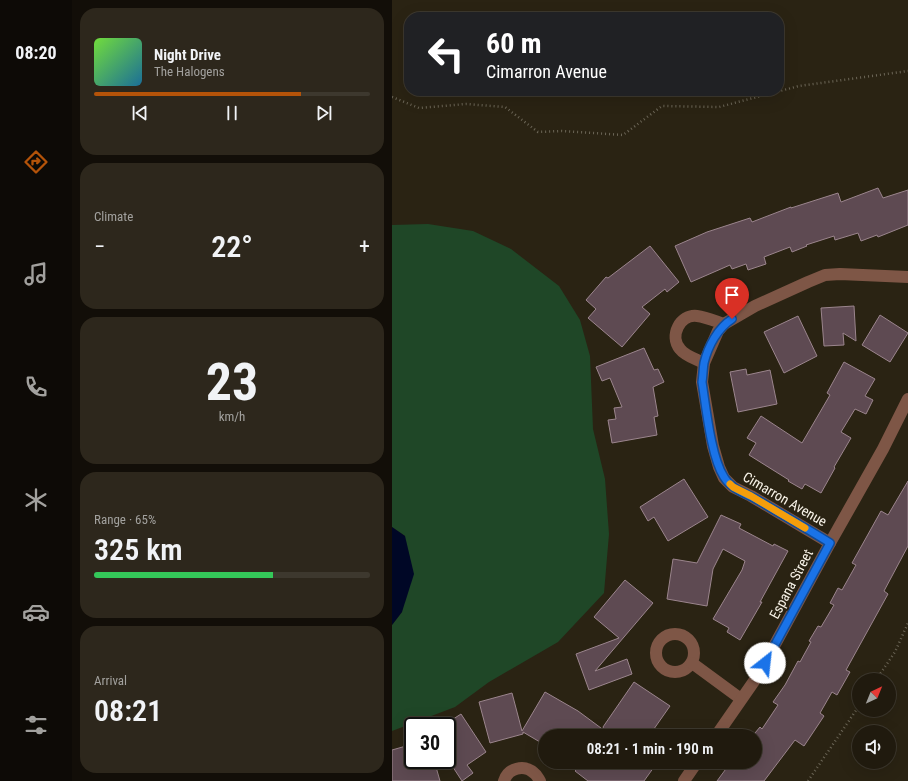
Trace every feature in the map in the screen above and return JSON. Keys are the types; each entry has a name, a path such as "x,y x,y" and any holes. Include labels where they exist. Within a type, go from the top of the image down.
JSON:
{"street":[{"name":"Cimarron Avenue","path":"830,543 751,496 733,487 724,478 713,446 702,382 704,363 718,331 724,324 755,306 825,275 840,274 908,277"},
{"path":"704,363 686,354 679,348 675,331 679,323 687,317 695,315 724,324"},
{"name":"Espana Street","path":"721,729 760,674 883,448 908,399"},
{"path":"692,663 741,699"},
{"path":"504,781 505,777 511,771 519,768 527,769 535,773 540,781"},
{"path":"684,781 692,769"}],"path":[{"path":"784,90 800,86 908,71"},
{"path":"392,97 420,108 466,104 505,107 538,132 562,131 623,135 662,106 719,107 761,96"},
{"path":"881,673 895,652 908,623"},
{"path":"808,781 852,716"}],"green space":[{"path":"428,224 473,231 511,249 559,286 580,320 590,356 593,429 605,479 609,534 604,593 558,642 489,682 455,707 429,717 404,717 404,726 392,731 392,625 402,612 405,536 392,527 392,225"}],"water":[{"path":"392,527 405,536 414,574 402,612 392,625"}],"building":[{"path":"878,188 883,198 908,190 908,225 878,237 877,235 861,241 858,233 835,240 834,236 806,245 807,246 792,252 790,247 764,257 766,264 748,270 746,264 732,269 730,265 691,282 675,246 707,232 750,218 752,222 791,207 838,193 841,202"},
{"path":"650,246 679,282 667,292 665,289 642,307 650,314 622,347 588,318 596,309 586,300 606,277 608,278"},
{"path":"854,306 856,341 843,333 844,345 824,346 821,308"},
{"path":"880,315 908,333 890,362 862,345"},
{"path":"798,316 817,356 784,373 764,332"},
{"path":"644,348 654,370 658,369 664,382 653,387 658,416 654,417 657,435 612,443 608,420 616,419 614,408 622,407 610,378 602,381 596,367"},
{"path":"844,362 875,379 865,396 873,400 866,414 855,409 841,432 851,438 821,493 805,484 802,489 749,455 756,443 747,438 761,416 802,443 830,395 827,393"},
{"path":"746,369 747,375 770,370 777,404 738,412 730,372"},
{"path":"684,479 708,517 668,541 654,517 648,521 640,507"},
{"path":"908,481 908,546 884,591 888,594 846,670 850,672 837,695 832,692 820,713 824,716 804,746 795,740 764,781 717,781 726,769 762,769 762,729 778,705 773,702 785,685 798,661 800,662 811,642 809,641 818,626 821,627 834,605 830,603 838,588 842,590 856,565 852,563 881,511 888,515"},
{"path":"721,515 741,524 739,528 773,546 774,544 788,551 760,602 762,602 740,640 727,632 729,628 713,619 742,570 745,561 723,549 713,569 707,606 667,599 673,559 697,563"},
{"path":"625,580 653,603 595,671 627,659 632,674 589,690 576,654 619,638 594,617"},
{"path":"634,682 670,706 654,729 604,729 603,727"},
{"path":"545,692 578,711 602,729 538,729 538,741 523,732 523,734 490,743 479,702 512,693 522,731"},
{"path":"461,714 486,752 467,765 473,773 462,781 454,769 456,769 456,717"},
{"path":"404,747 404,769 437,769 440,781 392,781 392,750"},
{"path":"575,769 653,769 644,781 588,781 575,771"}],"slow traffic":[{"path":"730,484 805,528"}],"route":[{"path":"732,319 724,324 718,331 704,363 702,382 713,446 719,467 724,478 733,487 751,496 830,543 765,663"}]}
